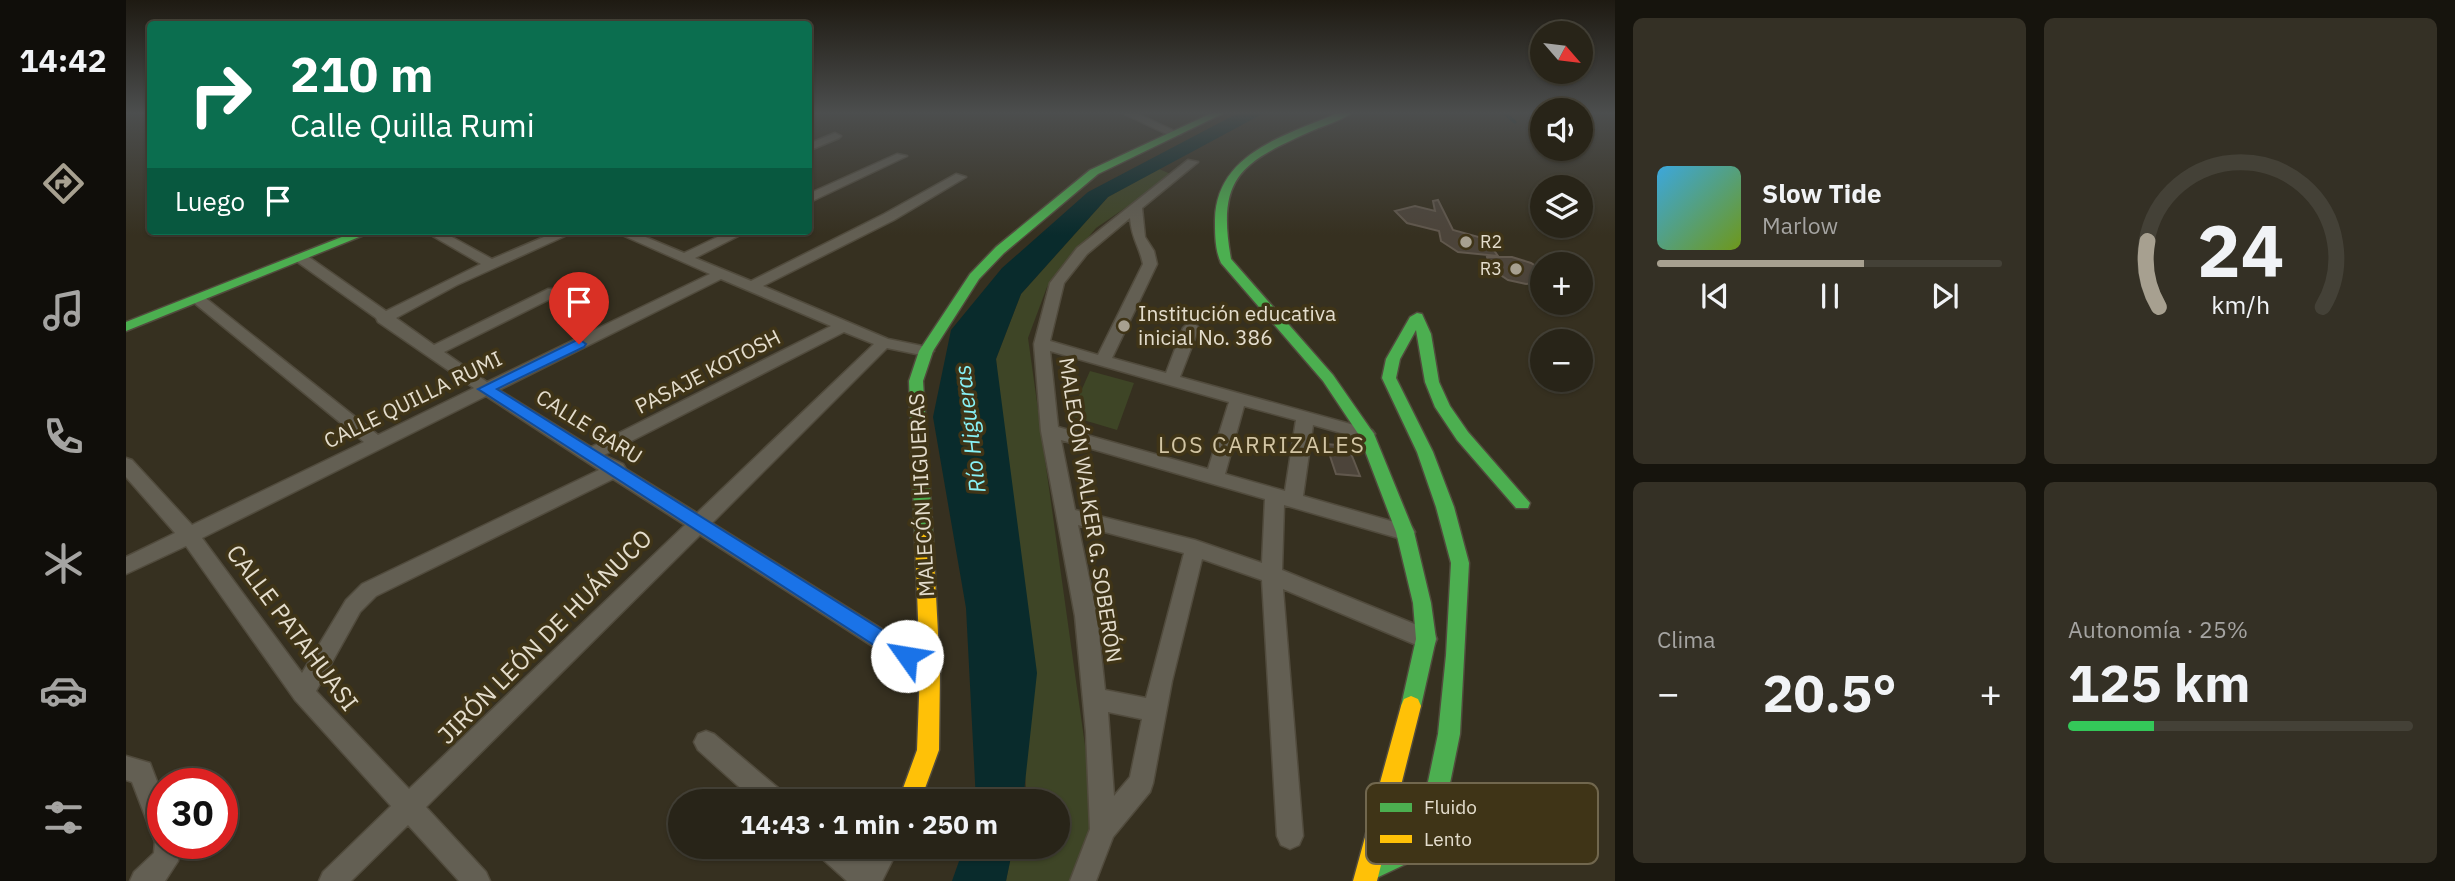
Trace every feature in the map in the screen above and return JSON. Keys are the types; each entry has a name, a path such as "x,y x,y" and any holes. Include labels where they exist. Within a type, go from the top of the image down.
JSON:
{"main road":[{"name":"MALECÓN HIGUERAS","path":"914,789 928,750 930,671 916,381 926,351 974,277 1000,250 1074,185 1131,153"},
{"path":"1261,153 1238,168 1224,187 1220,234 1224,260 1328,378 1366,434 1405,533 1422,603 1426,639 1393,783"},
{"path":"126,327 358,235"},
{"path":"1439,783 1449,734 1460,563 1445,506 1425,452 1389,378 1393,359 1418,317 1425,327 1430,379 1450,416 1522,503"},
{"path":"1368,875 1386,864"}],"street":[{"path":"812,198 901,156"},
{"name":"MALECÓN WALKER G. SOBERÓN","path":"1083,881 1102,829 1094,699 1086,617 1050,431 1042,344 1057,283 1082,251 1192,163"},
{"path":"751,287 889,217 960,177"},
{"path":"1103,361 1150,264 1150,257 1138,237 1136,207"},
{"path":"1108,229 1138,237"},
{"path":"438,235 492,265"},
{"path":"383,319 452,282 560,235"},
{"path":"629,235 884,343 926,351"},
{"path":"682,259 733,235"},
{"name":"CALLE GARU","path":"301,258 383,319 486,389 930,671"},
{"name":"CALLE QUILLA RUMI","path":"126,566 719,275"},
{"path":"432,352 553,292"},
{"path":"198,299 377,443"},
{"name":"PASAJE KOTOSH","path":"592,454 843,326"},
{"path":"1171,380 1191,328"},
{"name":"JIRÓN LEÓN DE HUÁNUCO","path":"332,881 884,343"},
{"path":"1042,344 1366,434"},
{"path":"1215,476 1238,399"},
{"path":"1290,836 1272,575 1284,496 1305,418"},
{"path":"1050,431 1215,476 1405,533"},
{"name":"CALLE PATAHUASI","path":"126,465 190,536 303,693 477,881"},
{"path":"303,693 353,606 369,590 386,579 617,470"},
{"path":"1067,515 1195,548 1272,575 1426,639"},
{"path":"1102,829 1139,787 1195,548"},
{"path":"1094,699 1155,711"},
{"path":"706,742 760,789"},
{"path":"126,768 141,772 147,788"},
{"path":"143,881 165,859"},
{"path":"842,859 867,881 879,859"}],"green space":[{"path":"1159,169 1173,175 1096,228 1047,287 1028,338 1095,817 1072,881 1006,881 1011,859 1070,859 1070,789 1026,789 996,359 1021,294 1108,197"},
{"path":"1090,371 1134,383 1117,430 1070,416"}],"water":[{"name":"Río Higueras","path":"1162,153 1190,153 1108,197 1021,294 996,359 1037,673 1024,789 975,789 966,608 933,417 951,330 1002,268 1088,192"},
{"path":"960,859 1011,859 1006,881 952,881"}],"building":[{"path":"1438,200 1453,230 1486,239 1498,256 1458,252 1441,241 1439,231 1407,223 1395,211 1415,206 1435,211 1433,201"},
{"name":"R3","path":"1487,257 1512,257 1530,263 1530,284 1508,280 1490,268"},
{"path":"1326,444 1348,446 1360,476 1336,474"}],"traffic: fast":[{"path":"924,539 916,381 926,351 974,277 1000,250 1094,172 1134,153"},
{"path":"1260,153 1232,176 1225,189 1221,207 1225,260 1328,378 1366,434 1405,532 1422,603 1426,639 1411,706"},
{"path":"126,327 358,235"},
{"path":"1439,783 1449,734 1460,563 1445,507 1425,452 1389,378 1393,359 1417,317 1424,334 1432,382 1443,407 1474,450 1522,503"},
{"path":"1370,869 1381,864"}],"traffic: slow":[{"path":"914,789 928,750 930,671 924,539"},
{"path":"1391,783 1411,706"},
{"path":"1365,881 1369,864"}],"place":[{"name":"R2","path":"1466,242"},
{"name":"R3","path":"1516,269"},
{"name":"Institución educativa inicial No. 386","path":"1124,326"}],"district":[{"name":"LOS CARRIZALES","path":"1262,445"}],"route":[{"path":"579,344 486,389 907,656"}]}
